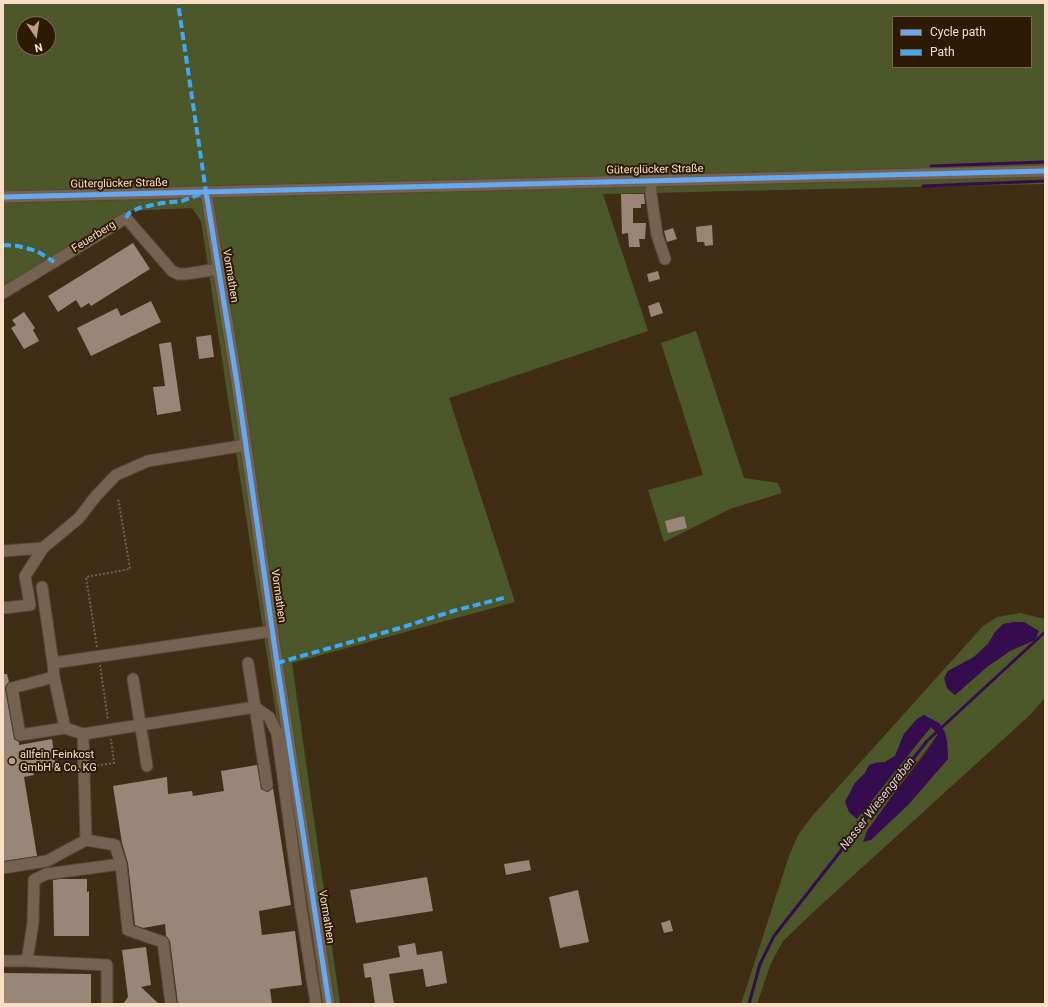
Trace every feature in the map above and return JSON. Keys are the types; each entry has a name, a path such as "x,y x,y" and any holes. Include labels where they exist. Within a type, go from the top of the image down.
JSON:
{"street":[{"name":"Güterglücker Straße","path":"3,197 1045,171"},
{"path":"651,180 651,194 657,235 665,259"},
{"name":"Vormathen","path":"206,192 246,445 329,1004"},
{"name":"Feuerberg","path":"3,293 126,218 172,271 178,274 186,274 218,269"},
{"path":"3,608 30,605 25,576 43,548 79,518 96,496 116,475 148,461 246,445"},
{"path":"3,552 43,548"},
{"path":"42,587 54,677 65,728"},
{"path":"53,663 273,631"},
{"path":"248,664 267,785"},
{"path":"54,677 12,688 20,735 65,728 83,734 255,707 269,717 277,733 301,909 316,1004"},
{"path":"133,679 147,766"},
{"path":"83,734 86,840"},
{"path":"3,868 47,861 86,840 115,845 121,864 128,930 163,942 172,1004"},
{"path":"27,961 33,924 34,880 46,874 121,864"},
{"path":"3,961 107,965 107,1004"}],"path":[{"path":"85,767 114,763 86,576 130,569 118,498"}],"green space":[{"path":"3,3 1045,3 1045,184 603,194 648,331 449,398 515,602 292,663 340,1004 320,1004 201,221 192,208 126,211 3,287"},
{"path":"696,331 744,478 778,483 782,493 730,509 664,542 648,490 703,475 661,343"},
{"path":"1020,613 1045,619 1044,699 1031,714 783,941 771,963 757,1004 741,1004 789,856 798,835 813,815 983,626 997,617","holes":["995,632 1022,645 1010,651 988,666 955,695 947,688 948,671 974,657 988,644","924,715 947,741 948,759 864,842 867,831 938,734 931,727 845,802 855,783 875,763 885,762 895,756 904,734 917,719"]}],"shaded area":[{"path":"1024,622 1039,631 1035,640 1010,651 988,666 955,695 947,688 944,678 948,671 974,657 988,644 995,632 1003,624"},
{"path":"924,715 939,723 945,732 948,759 909,804 871,840 863,842 867,831 925,754 938,734 931,727 857,819 849,812 845,802 855,783 865,773 869,765 885,762 895,756 904,734 917,719"}],"building":[{"path":"621,194 644,194 645,204 641,204 641,208 633,208 633,223 646,223 645,239 639,239 640,247 629,247 628,233 622,234"},
{"path":"712,225 713,245 705,246 704,242 697,242 696,227"},
{"path":"673,228 677,239 667,242 664,231"},
{"path":"133,243 150,269 91,306 89,303 81,308 76,300 58,312 48,296"},
{"path":"658,271 660,279 649,282 647,274"},
{"path":"151,301 161,322 91,356 77,328 117,308 121,316"},
{"path":"659,302 663,313 651,317 648,306"},
{"path":"24,312 35,328 33,330 39,341 24,349 11,328 16,325 12,320"},
{"path":"211,335 214,357 199,359 196,337"},
{"path":"171,342 181,411 157,415 153,387 165,386 159,344"},
{"path":"684,516 687,528 668,533 665,521"},
{"name":"allfein Feinkost GmbH & Co. KG","path":"3,674 7,674 9,682 5,689 14,739 19,742 19,745 52,739 56,768 33,772 34,775 24,777 37,856 3,861"},
{"path":"257,765 261,789 268,792 273,788 291,905 259,911 262,935 295,931 302,985 270,989 272,1004 178,1004 170,941 166,936 165,924 143,928 135,925 128,863 122,843 113,786 167,777 168,794 192,791 193,796 224,791 221,771"},
{"path":"529,860 531,870 506,875 504,864"},
{"path":"427,877 433,911 356,923 350,890"},
{"path":"87,879 87,892 89,891 89,936 54,936 53,880"},
{"path":"578,890 589,942 560,948 549,897"},
{"path":"670,920 673,931 664,933 661,923"},
{"path":"415,943 417,955 442,951 447,983 426,987 423,969 389,974 394,1004 375,1004 371,977 365,978 363,964 400,957 398,946"},
{"path":"146,947 151,985 141,987 159,1004 123,1004 128,997 122,950"},
{"path":"3,973 91,974 91,1004 3,1004"}],"waterway":[{"name":"Nasser Wiesengraben","path":"931,166 1045,162"},
{"path":"923,186 1045,181"},
{"name":"Nasser Wiesengraben","path":"749,1004 760,964 774,936 927,741 1045,632"}],"marked path":[{"path":"126,218 129,213 139,208 162,203 182,201 206,192 178,3"},
{"path":"3,245 18,246 37,251 54,262"},
{"path":"277,663 400,628 453,611 507,597"}],"cycle path":[{"path":"3,197 1045,171"},
{"path":"206,192 237,383 277,663 329,1004"}],"place":[{"name":"allfein Feinkost GmbH & Co. KG","path":"12,761"}]}
